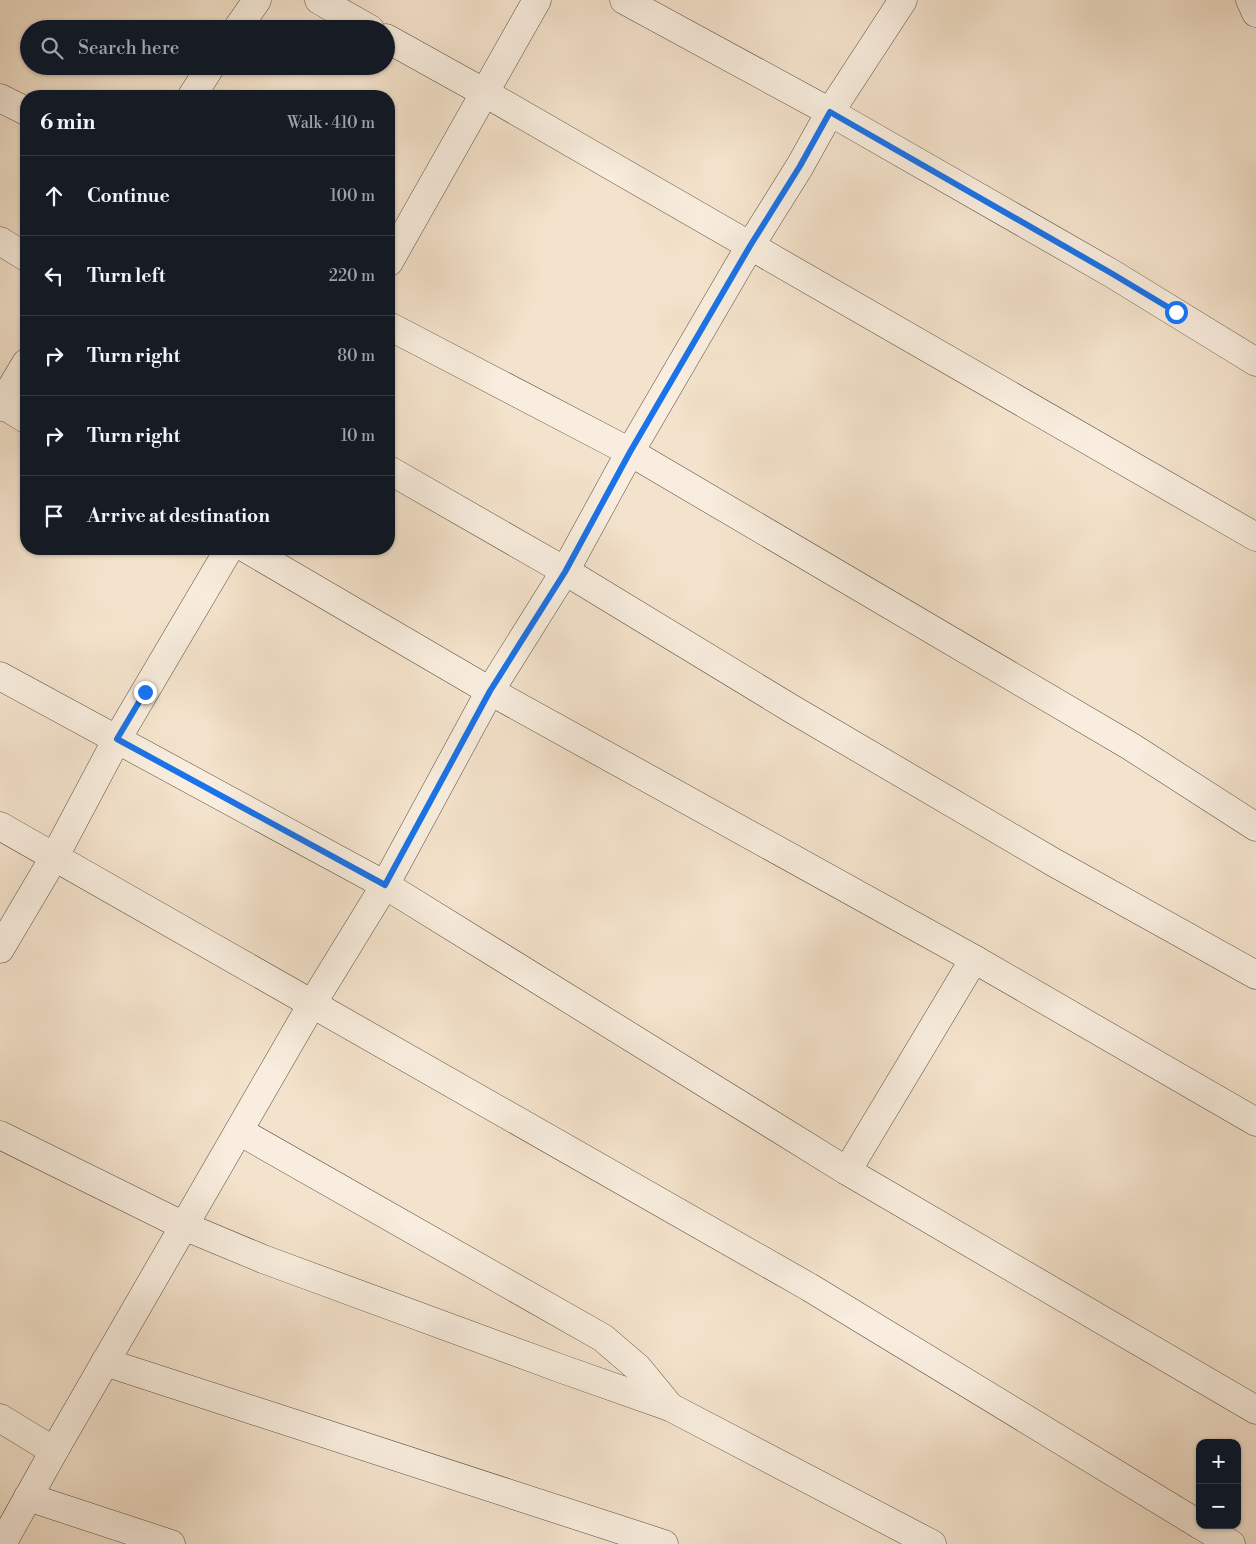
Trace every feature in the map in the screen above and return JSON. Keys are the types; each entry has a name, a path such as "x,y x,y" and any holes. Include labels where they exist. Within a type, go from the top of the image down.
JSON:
{"street":[{"path":"243,20 257,0"},
{"path":"318,0 354,20"},
{"path":"395,251 538,0"},
{"path":"624,0 830,112 1111,273 1256,362"},
{"path":"2,1544 312,1004 385,885 490,691 565,572 630,452 750,246 800,166 830,112 903,0"},
{"path":"395,43 485,93 1256,538"},
{"path":"196,90 205,75"},
{"path":"0,98 20,108"},
{"path":"0,241 20,253"},
{"path":"395,329 630,452 1130,746 1256,827"},
{"path":"20,373 0,405 20,416"},
{"path":"395,473 565,572 784,704 1053,862 1256,975"},
{"path":"0,949 55,856 117,739 225,555"},
{"path":"256,555 490,691 974,959 1256,1122"},
{"path":"0,676 385,885 847,1171 1256,1410"},
{"path":"0,826 809,1287 1196,1523"},
{"path":"847,1171 974,959"},
{"path":"239,1131 603,1338 638,1368 670,1406"},
{"path":"0,1135 184,1226 263,1259 562,1369 670,1406 932,1544"},
{"path":"105,1362 664,1544"},
{"path":"0,1418 54,1451"},
{"path":"28,1497 171,1544"},
{"path":"1207,1529 1231,1544"}],"route":[{"path":"145,692 117,739 385,885 490,691 565,572 630,452 750,246 800,166 830,112 1176,312"}]}
